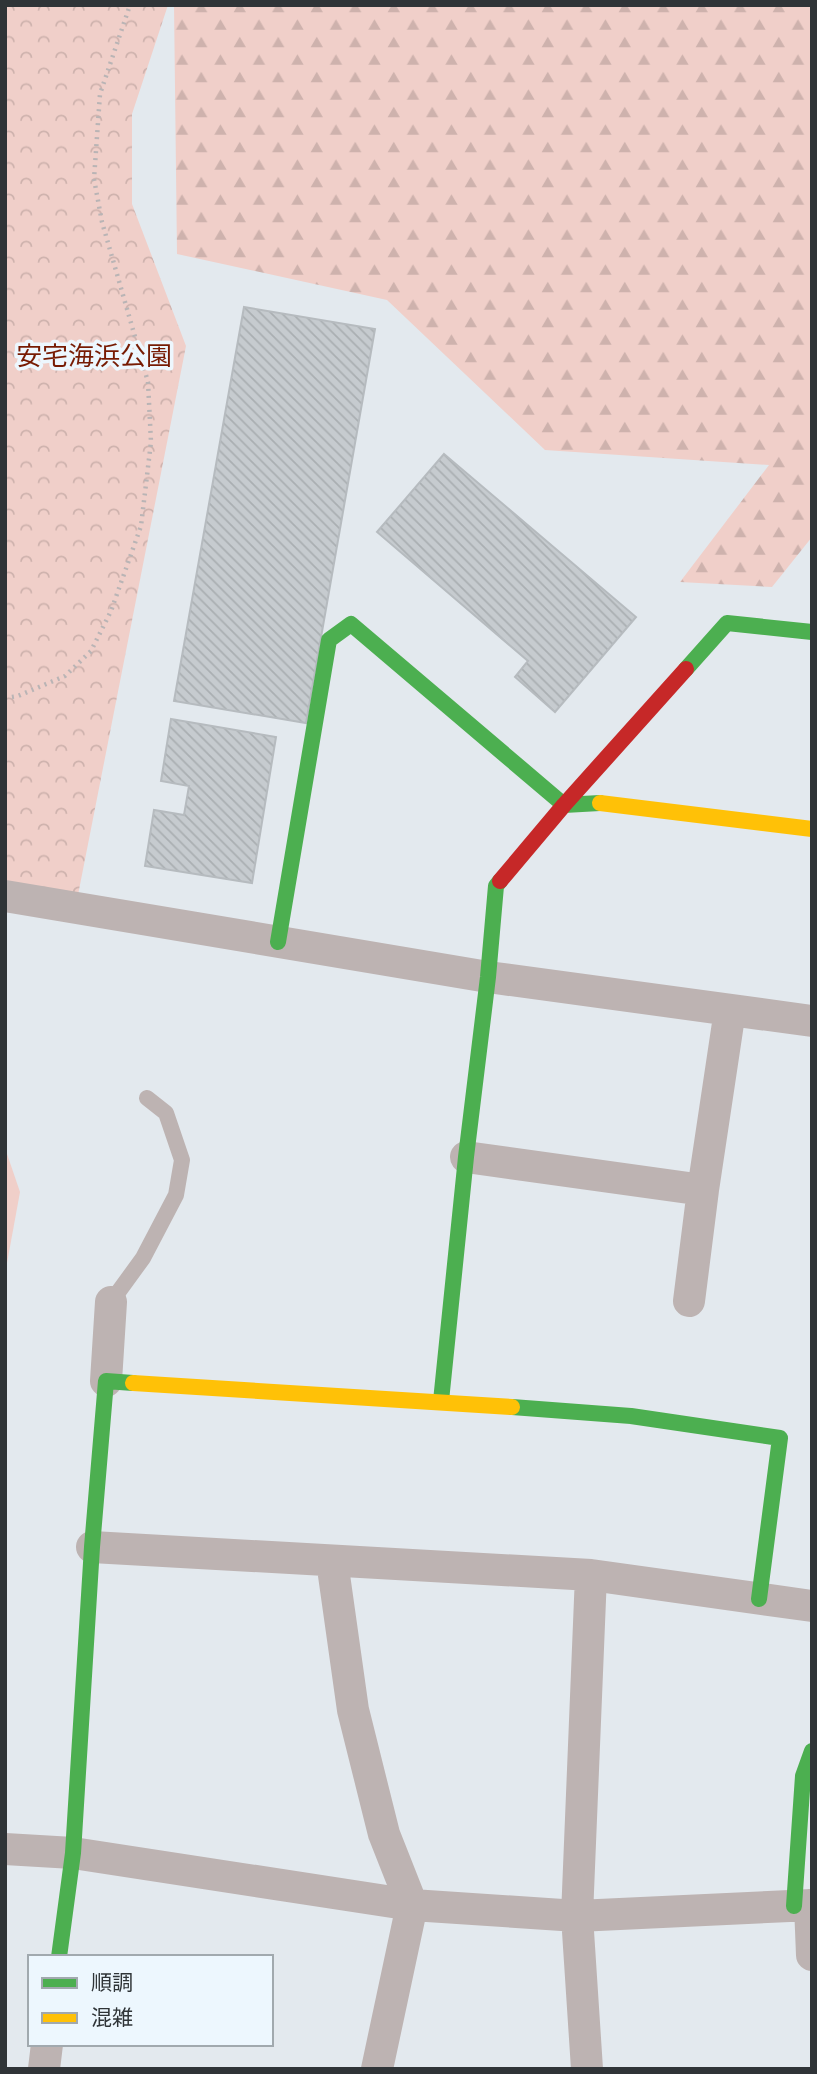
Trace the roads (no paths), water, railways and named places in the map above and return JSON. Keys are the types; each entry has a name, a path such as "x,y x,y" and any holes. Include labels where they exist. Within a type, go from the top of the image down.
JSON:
{"street":[{"path":"441,1401 496,886 564,805 727,623 812,632"},
{"path":"278,942 329,640 351,624 564,805 606,803 812,829"},
{"path":"5,896 488,977 812,1021"},
{"path":"690,1301 703,1190 730,1010"},
{"path":"466,1157 703,1190"},
{"path":"59,1955 73,1853 111,1302"},
{"path":"106,1381 441,1401 631,1416 780,1438 759,1599"},
{"path":"92,1547 591,1576 812,1606"},
{"path":"332,1560 353,1710 384,1834 412,1905 377,2069"},
{"path":"587,2069 577,1916 591,1576"},
{"path":"812,1751 803,1776 805,1905 812,1955"},
{"path":"5,1849 73,1853 412,1905 577,1916 805,1905"},
{"path":"44,2069 47,2046"}],"lane":[{"path":"111,1302 143,1258 176,1195 182,1160 166,1113 147,1098"}],"park label":[{"name":"安宅海浜公園","path":"94,354"}]}
